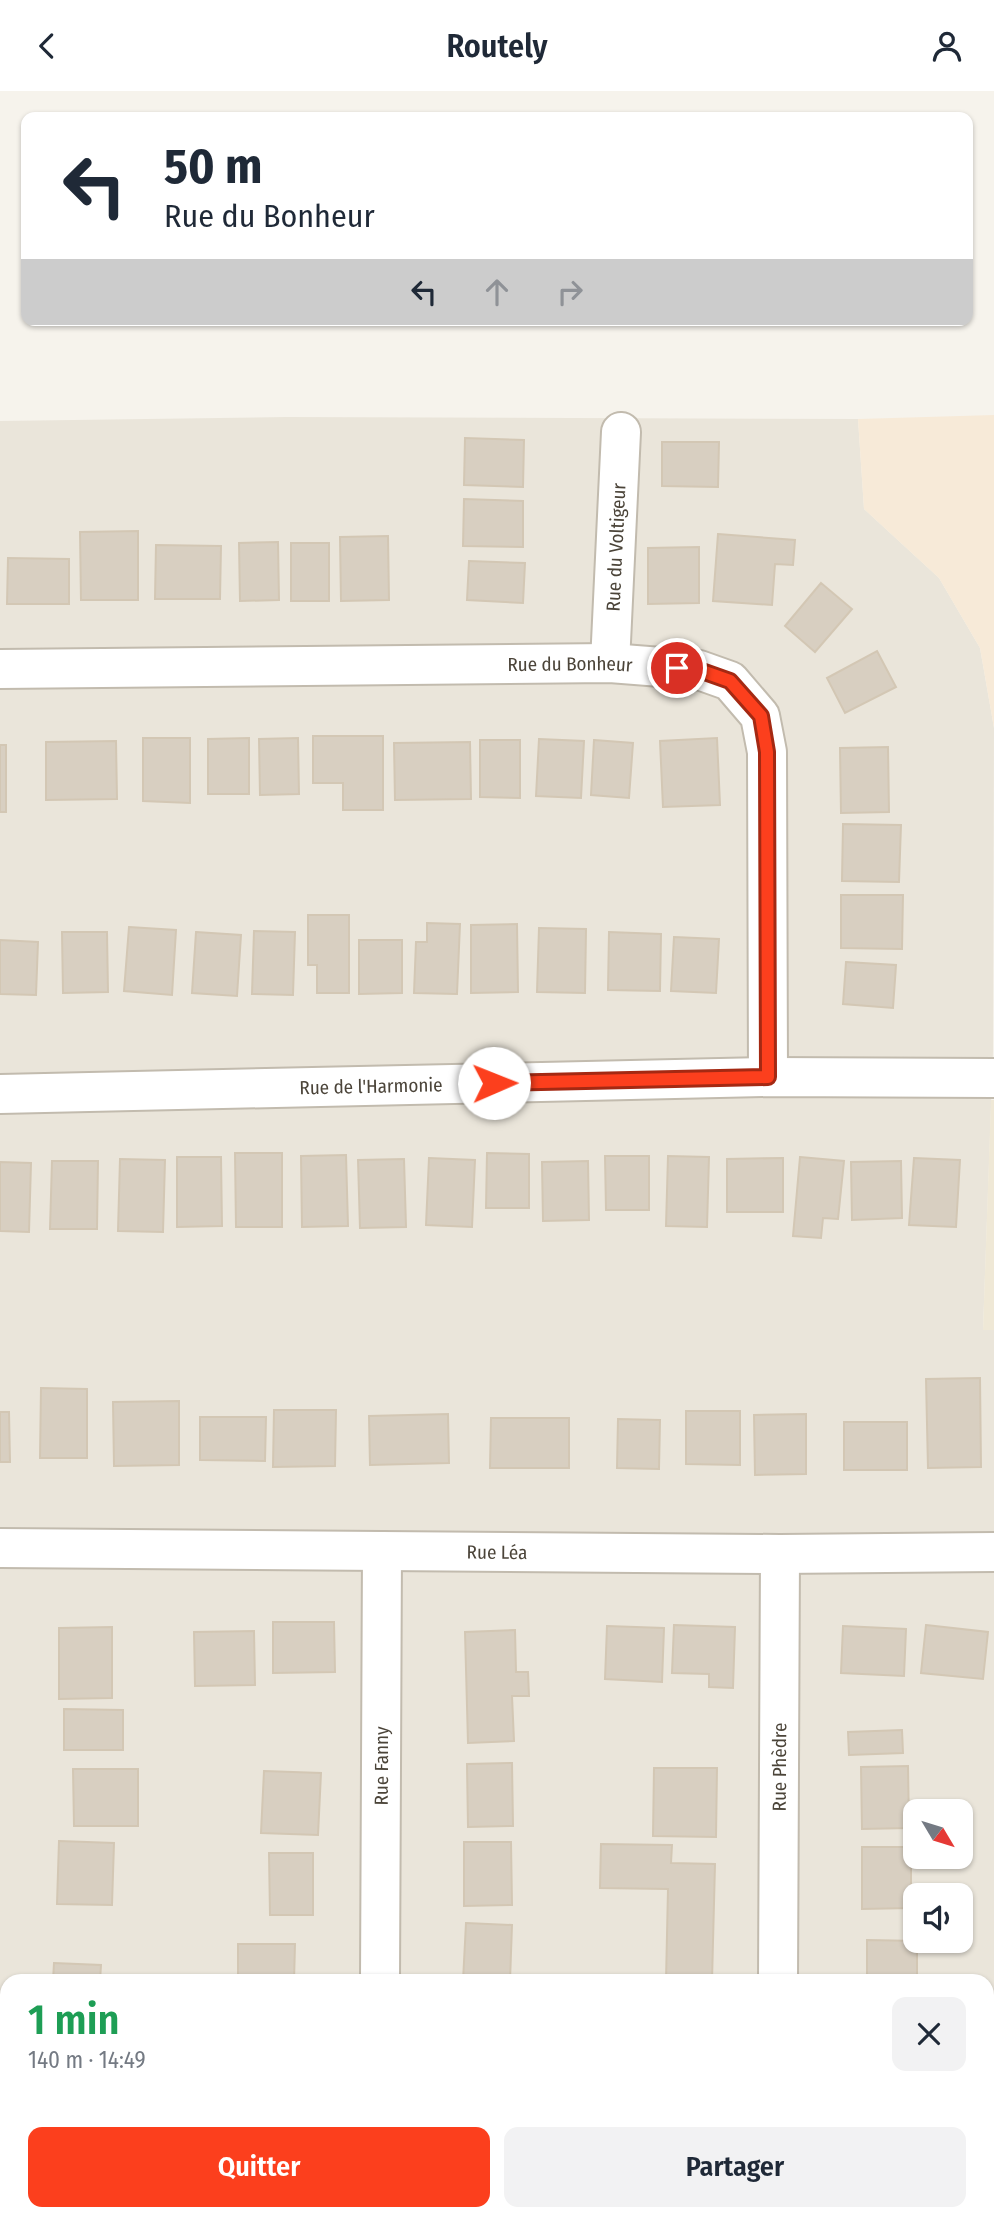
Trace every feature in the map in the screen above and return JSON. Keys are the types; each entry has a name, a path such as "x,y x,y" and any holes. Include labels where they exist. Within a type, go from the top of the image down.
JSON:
{"street":[{"name":"Rue du Voltigeur","path":"610,663 621,432"},
{"name":"Rue du Bonheur","path":"0,669 610,663 699,670 730,681 761,716 767,752 768,1077"},
{"name":"Rue de l'Harmonie","path":"0,1094 768,1077 994,1078"},
{"name":"Rue Léa","path":"0,1548 780,1554 994,1552"},
{"name":"Rue Fanny","path":"380,1974 382,1551"},
{"name":"Rue Phèdre","path":"778,1974 780,1554"}],"shaded area":[{"path":"994,415 994,728 980,648 939,578 864,509 858,419"},
{"path":"286,417 858,419 864,509 939,578 980,648 994,728 993,1051 983,1330 994,1330 994,1974 0,1974 0,421"},
{"path":"991,1100 994,1100 994,1330 983,1330"}],"building":[{"path":"465,438 524,440 523,487 464,485"},
{"path":"662,442 719,442 718,487 662,486"},
{"path":"464,499 523,501 523,547 463,546"},
{"path":"138,531 138,600 81,600 80,532"},
{"path":"718,534 795,540 793,565 775,564 772,605 713,601"},
{"path":"388,536 389,600 341,601 340,537"},
{"path":"278,542 279,600 240,601 239,543"},
{"path":"291,543 329,543 329,601 291,601"},
{"path":"156,545 221,546 220,599 155,599"},
{"path":"699,547 699,603 648,604 648,548"},
{"path":"8,558 69,559 69,604 7,604"},
{"path":"469,561 525,563 523,603 467,600"},
{"path":"821,583 852,609 815,652 785,626"},
{"path":"877,651 896,687 845,713 827,678"},
{"path":"313,736 383,736 383,810 343,810 343,783 313,783"},
{"path":"143,738 190,738 190,803 143,801"},
{"path":"249,738 249,794 208,794 208,739"},
{"path":"298,738 299,794 260,795 259,739"},
{"path":"717,738 720,805 663,807 660,741"},
{"path":"539,739 584,741 581,798 536,796"},
{"path":"480,740 520,740 520,798 480,797"},
{"path":"594,740 633,743 629,798 591,795"},
{"path":"116,741 117,799 46,800 46,742"},
{"path":"470,742 471,799 395,800 394,743"},
{"path":"0,745 6,745 6,812 0,812"},
{"path":"888,747 889,812 841,813 840,748"},
{"path":"843,824 901,825 899,882 842,881"},
{"path":"841,895 903,895 902,949 841,948"},
{"path":"308,915 349,915 349,993 317,993 317,965 308,965"},
{"path":"427,923 460,924 457,994 414,993 416,942 427,942"},
{"path":"517,924 518,992 471,993 471,925"},
{"path":"129,927 176,930 172,995 124,991"},
{"path":"539,928 586,929 585,993 537,992"},
{"path":"254,931 295,932 293,995 252,994"},
{"path":"62,932 107,932 108,992 63,993"},
{"path":"196,932 241,935 237,996 192,993"},
{"path":"609,932 661,934 660,991 608,990"},
{"path":"674,937 719,939 716,993 671,991"},
{"path":"0,940 38,942 36,995 0,994"},
{"path":"359,940 402,940 402,993 359,994"},
{"path":"846,962 896,965 893,1008 843,1004"},
{"path":"235,1153 282,1153 282,1227 236,1227"},
{"path":"487,1153 529,1154 529,1208 486,1208"},
{"path":"346,1155 348,1226 302,1227 301,1156"},
{"path":"605,1156 649,1156 649,1210 606,1210"},
{"path":"668,1156 709,1157 707,1227 666,1226"},
{"path":"177,1157 221,1157 222,1226 177,1227"},
{"path":"800,1157 844,1161 838,1219 823,1218 821,1238 793,1236"},
{"path":"429,1158 475,1160 472,1227 426,1225"},
{"path":"783,1158 783,1212 727,1212 727,1159"},
{"path":"914,1158 960,1160 956,1227 909,1225"},
{"path":"120,1159 165,1160 163,1232 118,1231"},
{"path":"404,1159 406,1227 360,1228 358,1160"},
{"path":"52,1161 98,1161 97,1229 50,1229"},
{"path":"588,1161 589,1220 543,1221 542,1162"},
{"path":"901,1161 902,1218 852,1220 851,1162"},
{"path":"0,1162 31,1163 29,1232 0,1231"},
{"path":"980,1378 981,1467 928,1468 926,1379"},
{"path":"41,1388 87,1389 87,1458 40,1458"},
{"path":"179,1401 179,1465 114,1466 113,1402"},
{"path":"274,1410 336,1410 335,1466 273,1467"},
{"path":"686,1411 740,1411 740,1465 686,1464"},
{"path":"0,1412 9,1412 10,1462 0,1462"},
{"path":"448,1414 449,1463 370,1465 369,1416"},
{"path":"806,1414 806,1474 755,1475 754,1415"},
{"path":"200,1417 266,1417 265,1461 200,1460"},
{"path":"491,1418 569,1418 569,1468 490,1468"},
{"path":"618,1419 660,1420 659,1469 617,1468"},
{"path":"844,1422 907,1422 907,1470 844,1470"},
{"path":"273,1622 334,1622 335,1672 273,1673"},
{"path":"674,1625 735,1627 733,1688 709,1687 709,1674 672,1673"},
{"path":"926,1625 988,1632 983,1679 921,1673"},
{"path":"607,1626 664,1628 662,1682 605,1679"},
{"path":"843,1626 906,1629 904,1676 841,1673"},
{"path":"112,1627 112,1698 59,1699 59,1628"},
{"path":"515,1630 516,1672 528,1672 529,1696 512,1696 514,1741 468,1743 465,1632"},
{"path":"254,1631 255,1685 195,1686 194,1632"},
{"path":"64,1709 123,1710 123,1750 64,1750"},
{"path":"902,1730 903,1753 849,1755 848,1732"},
{"path":"512,1763 513,1826 468,1827 467,1764"},
{"path":"908,1766 909,1799 903,1799 903,1828 862,1829 861,1767"},
{"path":"654,1768 717,1768 716,1837 653,1836"},
{"path":"73,1769 138,1769 138,1826 74,1826"},
{"path":"264,1771 321,1773 318,1835 261,1833"},
{"path":"59,1841 114,1843 112,1905 57,1904"},
{"path":"464,1842 511,1842 512,1905 464,1906"},
{"path":"601,1844 672,1845 671,1863 715,1864 712,1974 666,1974 668,1889 600,1888"},
{"path":"862,1847 903,1847 903,1869 911,1869 911,1883 903,1883 903,1908 862,1909"},
{"path":"269,1853 313,1853 313,1915 270,1915"},
{"path":"466,1923 512,1925 510,1974 463,1974"},
{"path":"867,1940 903,1941 903,1953 917,1953 917,1974 867,1974"},
{"path":"238,1944 295,1944 294,1974 238,1974"},
{"path":"54,1963 101,1965 100,1974 53,1974"}],"route":[{"path":"494,1083 768,1077 767,752 761,716 730,681 699,670 677,668"}]}
